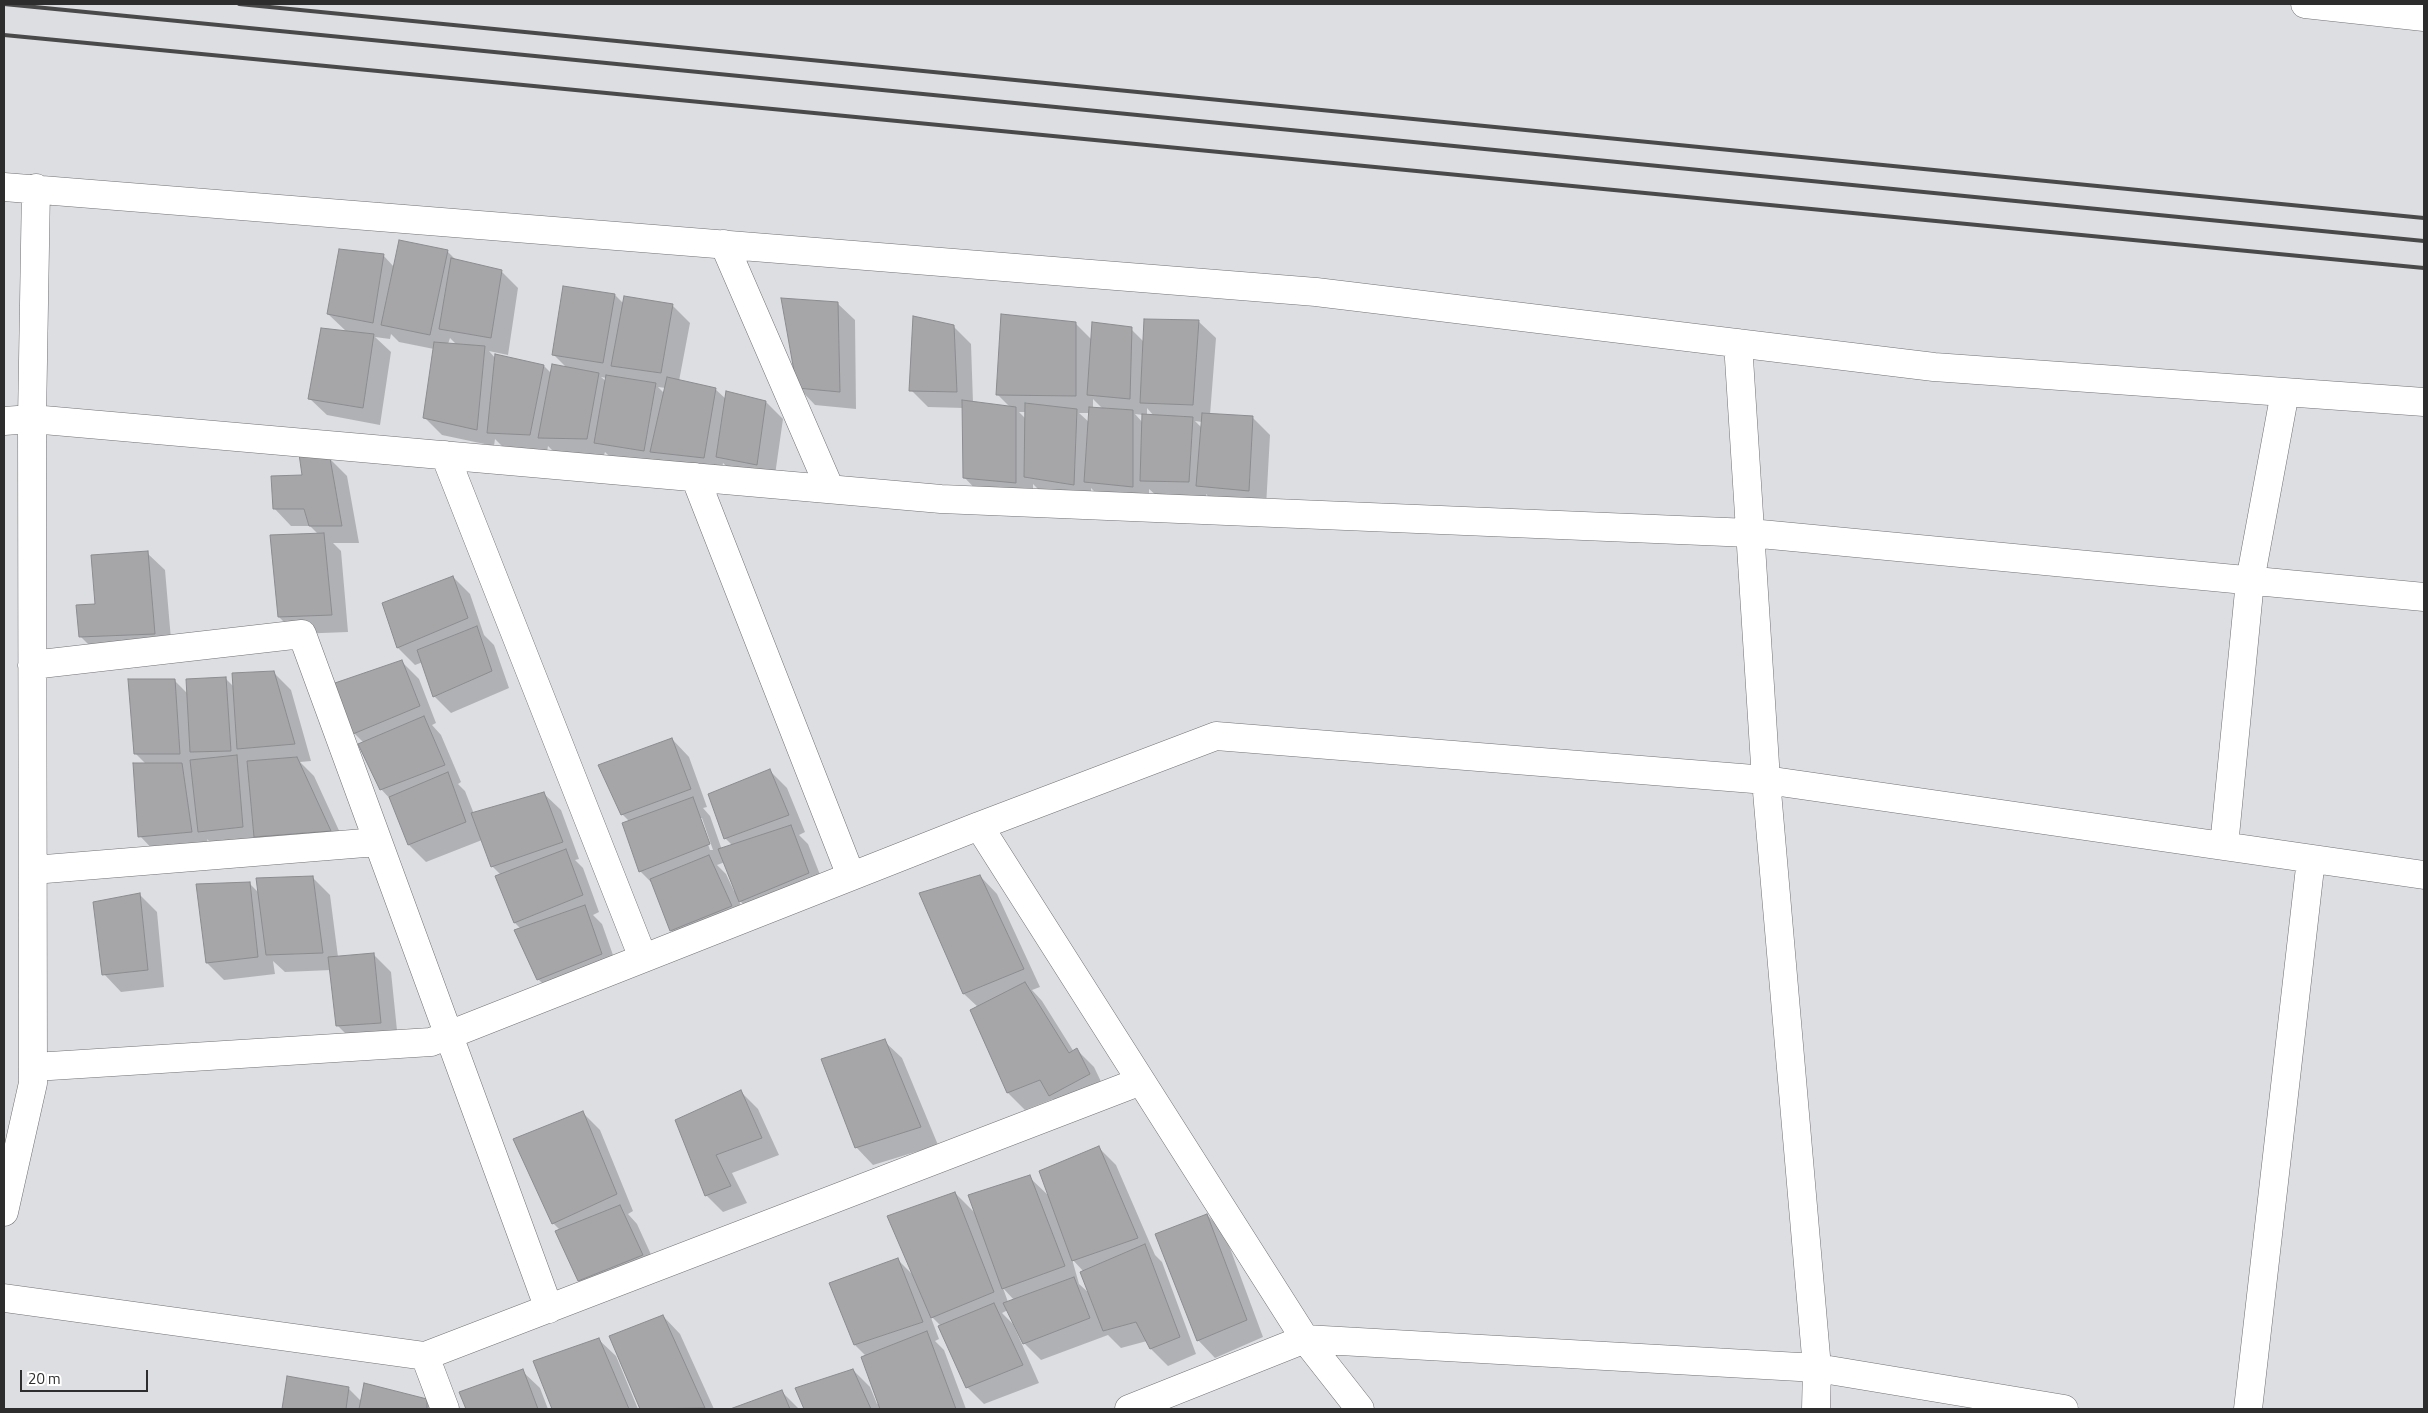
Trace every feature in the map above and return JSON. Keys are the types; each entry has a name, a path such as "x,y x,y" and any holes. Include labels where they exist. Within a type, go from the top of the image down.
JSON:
{"street":[{"path":"2305,4 2424,17"},
{"path":"4,187 36,188 1316,292 1934,367 2424,402"},
{"path":"4,1212 33,1083 34,1067 32,419 36,188"},
{"path":"724,244 830,489"},
{"path":"1738,343 1766,780 1817,1368 1816,1409"},
{"path":"2224,846 2250,581 2285,392"},
{"path":"4,421 32,419 950,499 1750,533 2424,598"},
{"path":"445,455 643,958"},
{"path":"695,477 851,876"},
{"path":"32,665 302,634 549,1309"},
{"path":"34,1067 431,1042 979,826 1216,736 1766,780 2424,875"},
{"path":"979,826 1305,1339 1360,1409"},
{"path":"33,870 377,842"},
{"path":"2248,1409 2311,859"},
{"path":"4,1298 425,1356 1141,1082"},
{"path":"1129,1409 1305,1339 1817,1368 2064,1409"},
{"path":"425,1356 445,1409"}],"building":[{"path":"399,240 448,250 430,335 381,325"},
{"path":"339,249 384,254 373,323 327,314"},
{"path":"451,258 502,270 491,338 439,329"},
{"path":"563,286 615,294 603,363 552,355"},
{"path":"624,296 673,304 661,373 611,366"},
{"path":"781,298 838,302 840,392 797,388"},
{"path":"1001,314 1076,322 1076,396 996,395"},
{"path":"913,316 954,325 957,392 909,391"},
{"path":"1144,319 1199,320 1193,405 1140,403"},
{"path":"1092,322 1132,327 1130,399 1087,395"},
{"path":"321,328 374,334 363,408 308,399"},
{"path":"434,342 485,346 477,430 423,418"},
{"path":"495,354 544,365 530,435 487,433"},
{"path":"552,364 599,373 587,439 538,438"},
{"path":"606,375 656,383 644,451 594,443"},
{"path":"667,377 716,388 704,458 650,452"},
{"path":"726,391 766,401 757,465 716,457"},
{"path":"962,400 1016,407 1016,483 963,478"},
{"path":"1025,403 1077,409 1074,485 1024,477"},
{"path":"1089,407 1133,410 1133,487 1084,482"},
{"path":"1202,413 1253,416 1249,491 1196,486"},
{"path":"1142,414 1193,417 1189,482 1140,481"},
{"path":"299,454 330,458 342,526 309,526 304,509 273,509 271,476 302,475"},
{"path":"324,533 332,615 278,617 270,535"},
{"path":"148,551 155,634 79,637 76,605 95,604 91,555"},
{"path":"453,576 468,618 397,648 382,603"},
{"path":"477,626 492,671 433,697 417,650"},
{"path":"402,660 420,706 353,734 332,684"},
{"path":"274,671 295,744 237,749 232,673"},
{"path":"226,677 231,751 190,752 186,679"},
{"path":"128,679 175,679 180,754 134,754"},
{"path":"424,716 445,765 380,790 358,744"},
{"path":"672,738 691,789 621,815 598,765"},
{"path":"237,755 243,827 198,832 190,760"},
{"path":"297,757 331,831 254,837 247,761"},
{"path":"133,763 182,763 192,832 138,837"},
{"path":"770,769 789,815 724,839 708,794"},
{"path":"448,772 466,822 408,845 389,797"},
{"path":"544,792 563,842 491,867 471,813"},
{"path":"693,797 710,844 639,872 622,823"},
{"path":"791,825 809,873 739,902 718,849"},
{"path":"566,849 583,895 514,923 495,876"},
{"path":"709,855 732,906 670,931 650,879"},
{"path":"980,875 1024,969 963,994 919,893"},
{"path":"313,876 323,953 266,955 256,878"},
{"path":"250,882 258,957 206,963 196,884"},
{"path":"140,893 148,970 102,975 93,902"},
{"path":"585,905 602,954 537,980 514,930"},
{"path":"374,953 381,1023 336,1026 328,957"},
{"path":"1025,982 1069,1053 1077,1048 1090,1074 1049,1096 1040,1080 1007,1093 970,1010"},
{"path":"885,1039 921,1127 855,1148 821,1059"},
{"path":"741,1090 762,1138 716,1155 731,1186 705,1196 675,1120"},
{"path":"583,1111 617,1194 552,1224 513,1139"},
{"path":"1099,1146 1138,1238 1072,1261 1039,1171"},
{"path":"1030,1175 1065,1266 1002,1289 968,1195"},
{"path":"955,1192 994,1292 931,1318 887,1216"},
{"path":"620,1205 643,1255 578,1281 555,1231"},
{"path":"1207,1214 1247,1320 1197,1341 1155,1234"},
{"path":"1145,1244 1180,1337 1150,1349 1136,1322 1103,1331 1080,1272"},
{"path":"898,1258 923,1322 854,1345 829,1283"},
{"path":"1074,1277 1090,1318 1023,1344 1003,1303"},
{"path":"994,1303 1023,1365 966,1388 938,1326"},
{"path":"663,1315 705,1408 640,1409 609,1336"},
{"path":"927,1331 956,1409 880,1409 861,1357"},
{"path":"599,1338 629,1409 552,1409 533,1361"},
{"path":"523,1369 538,1409 466,1409 459,1392"},
{"path":"853,1369 871,1409 804,1409 795,1388"},
{"path":"287,1376 349,1387 346,1409 282,1409"},
{"path":"364,1383 427,1399 427,1409 359,1409"},
{"path":"782,1390 790,1409 730,1409"}],"railway":[{"path":"4,4 2424,241"},
{"path":"239,4 2424,218"},
{"path":"4,35 2424,268"}]}
